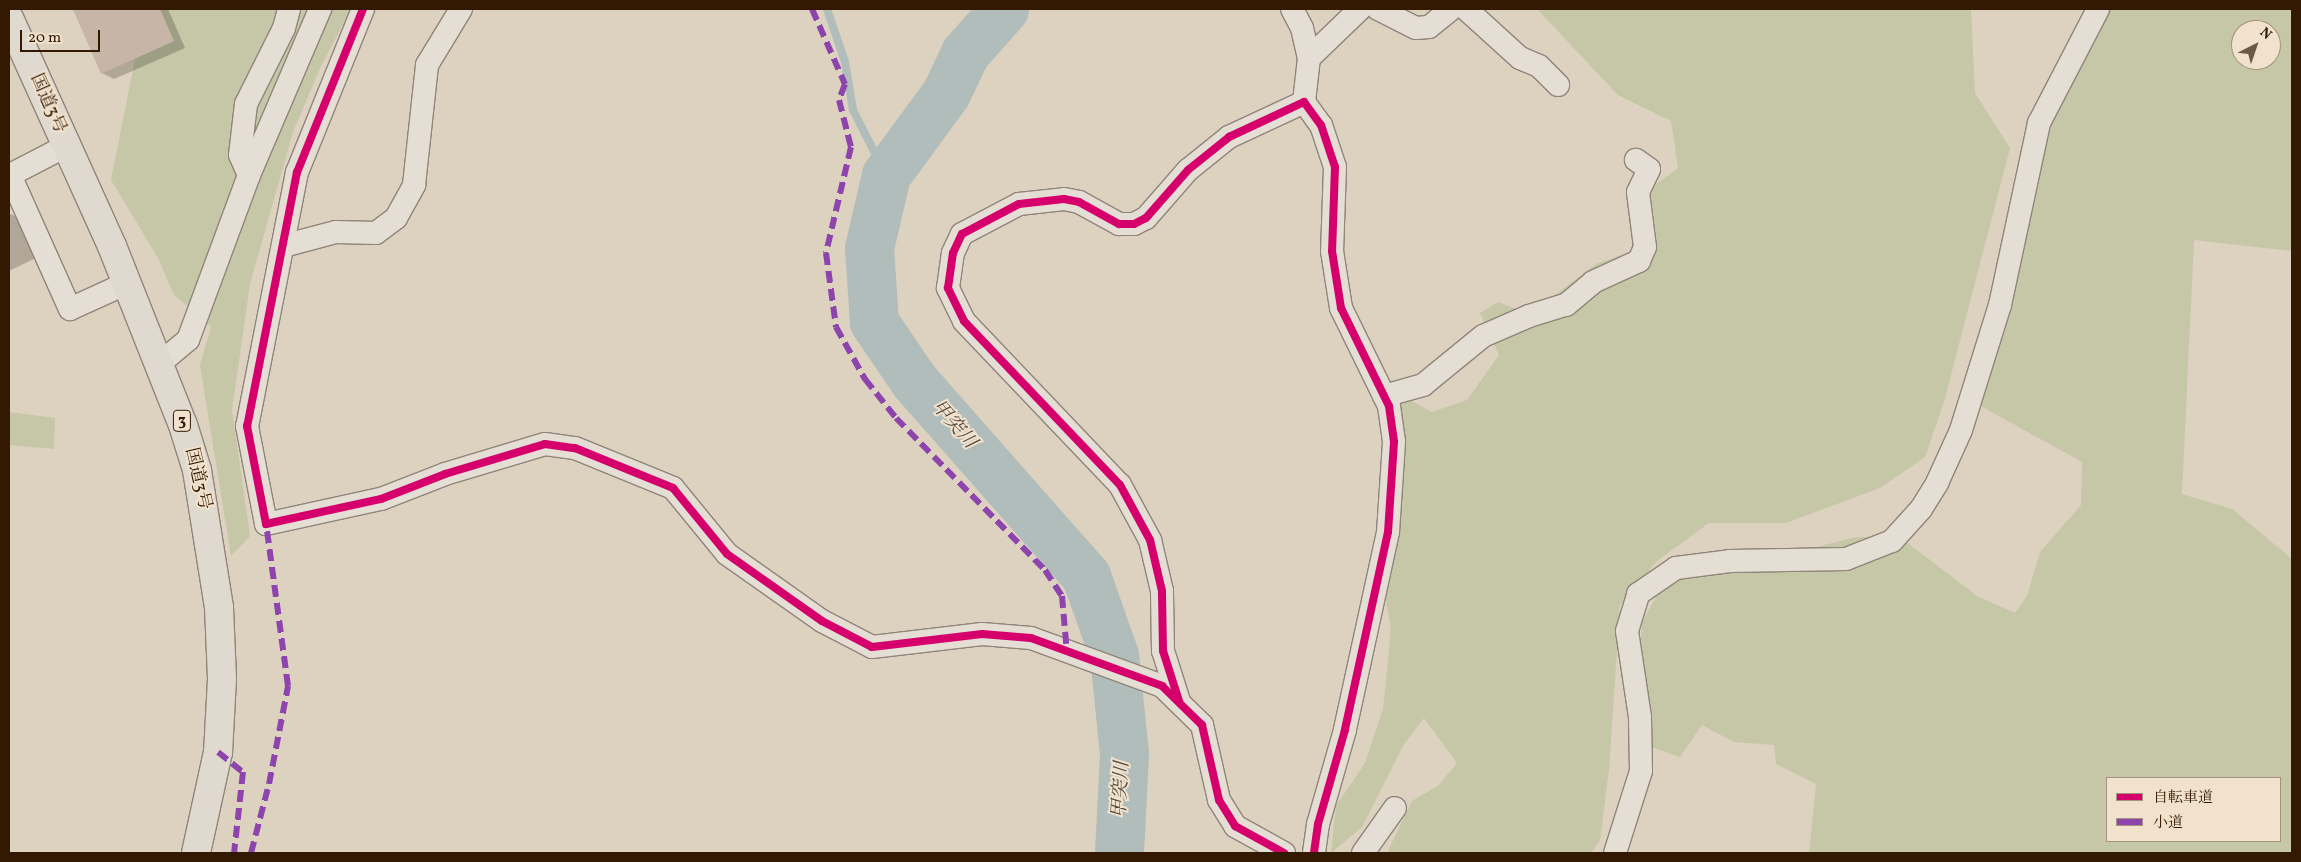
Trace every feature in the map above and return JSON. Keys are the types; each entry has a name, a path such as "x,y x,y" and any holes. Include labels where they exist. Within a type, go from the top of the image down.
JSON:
{"highway":[{"name":"国道3号","path":"9,18 127,283 159,364 197,470 219,607 222,679 218,752 196,853"}],"street":[{"path":"249,175 240,155 246,104 284,28 289,9"},
{"path":"159,364 188,340 249,175 320,9"},
{"path":"363,9 297,172 247,426 266,524 381,498 445,474 546,444 575,448 672,488 727,554 822,621 872,647 982,634 1031,638 1080,658 1162,686 1202,725 1219,800 1235,826 1284,853"},
{"path":"283,246 336,232 376,233 396,218 414,185 427,65 461,9"},
{"path":"1292,9 1302,28 1309,58 1304,102 1321,125 1336,167 1332,251 1341,308 1389,406 1394,442 1388,532 1345,730 1318,824 1314,853"},
{"path":"1309,58 1360,9"},
{"path":"1378,9 1416,28 1429,27 1451,9"},
{"path":"1466,9 1520,58 1539,66 1558,85"},
{"path":"1615,853 1641,771 1640,717 1627,631 1638,594 1676,568 1730,562 1846,559 1892,541 1921,509 1937,483 1961,430 2000,305 2039,123 2098,9"},
{"path":"1180,704 1163,651 1162,590 1150,540 1120,485 964,321 948,288 953,253 962,234 1020,204 1064,199 1079,202 1119,224 1134,224 1146,218 1188,170 1229,137 1304,102"},
{"path":"66,146 10,175 70,309 127,283"},
{"path":"1384,396 1423,386 1483,336 1529,316 1566,305 1594,282 1639,260 1645,247 1638,192 1649,170 1636,160"},
{"path":"1363,853 1395,808"}],"green space":[{"path":"145,9 351,9 321,66 293,132 250,284 232,410 250,536 231,556 200,365 211,327 174,295 158,258 111,180"},
{"path":"1537,9 1971,9 1975,93 2010,148 1944,402 1925,457 1880,488 1786,523 1709,523 1657,561 1620,605 1609,769 1600,840 1591,853 1387,853 1412,801 1438,786 1457,763 1424,718 1404,744 1362,827 1331,853 1336,806 1365,763 1383,709 1391,629 1376,546 1393,391 1432,412 1467,400 1499,355 1480,313 1498,302 1521,311 1551,298 1596,264 1657,243 1650,189 1678,168 1671,121 1618,95"},
{"path":"2090,9 2292,9 2292,251 2194,240 2182,494 2232,509 2292,559 2292,853 1809,853 1816,784 1776,764 1774,745 1734,742 1702,725 1680,757 1635,741 1642,622 1660,590 1686,572 1748,565 1855,537 1900,537 1977,596 2015,613 2027,596 2040,552 2081,505 2082,462 1970,400 2040,117"},
{"path":"9,412 55,418 54,449 9,445"}],"building":[{"path":"73,9 160,9 174,41 101,74"}],"waterway":[{"path":"827,9 845,62 853,110 886,175"},
{"name":"甲突川","path":"1004,9 965,53 946,93 886,175 869,248 874,322 915,382 1086,576 1114,655 1124,754 1119,853"}],"marked path":[{"path":"812,9 845,84 839,100 851,147 826,253 836,327 865,379 896,418 1045,570 1062,596 1067,653"},
{"path":"251,853 269,784 288,686 266,524"},
{"path":"218,752 243,772 234,853"}],"cycle path":[{"path":"363,9 297,172 247,426 266,524 381,499 445,474 545,444 575,448 673,488 727,554 822,621 872,647 982,634 1031,638 1162,686 1202,725 1219,800 1235,826 1284,853"},
{"path":"1179,701 1163,651 1162,591 1150,540 1120,485 964,321 948,288 953,253 962,234 1019,204 1064,199 1079,202 1119,224 1134,224 1146,218 1188,170 1229,137 1304,102 1321,125 1335,167 1332,251 1341,308 1389,406 1394,442 1388,532 1345,730 1318,824 1314,853"}]}
